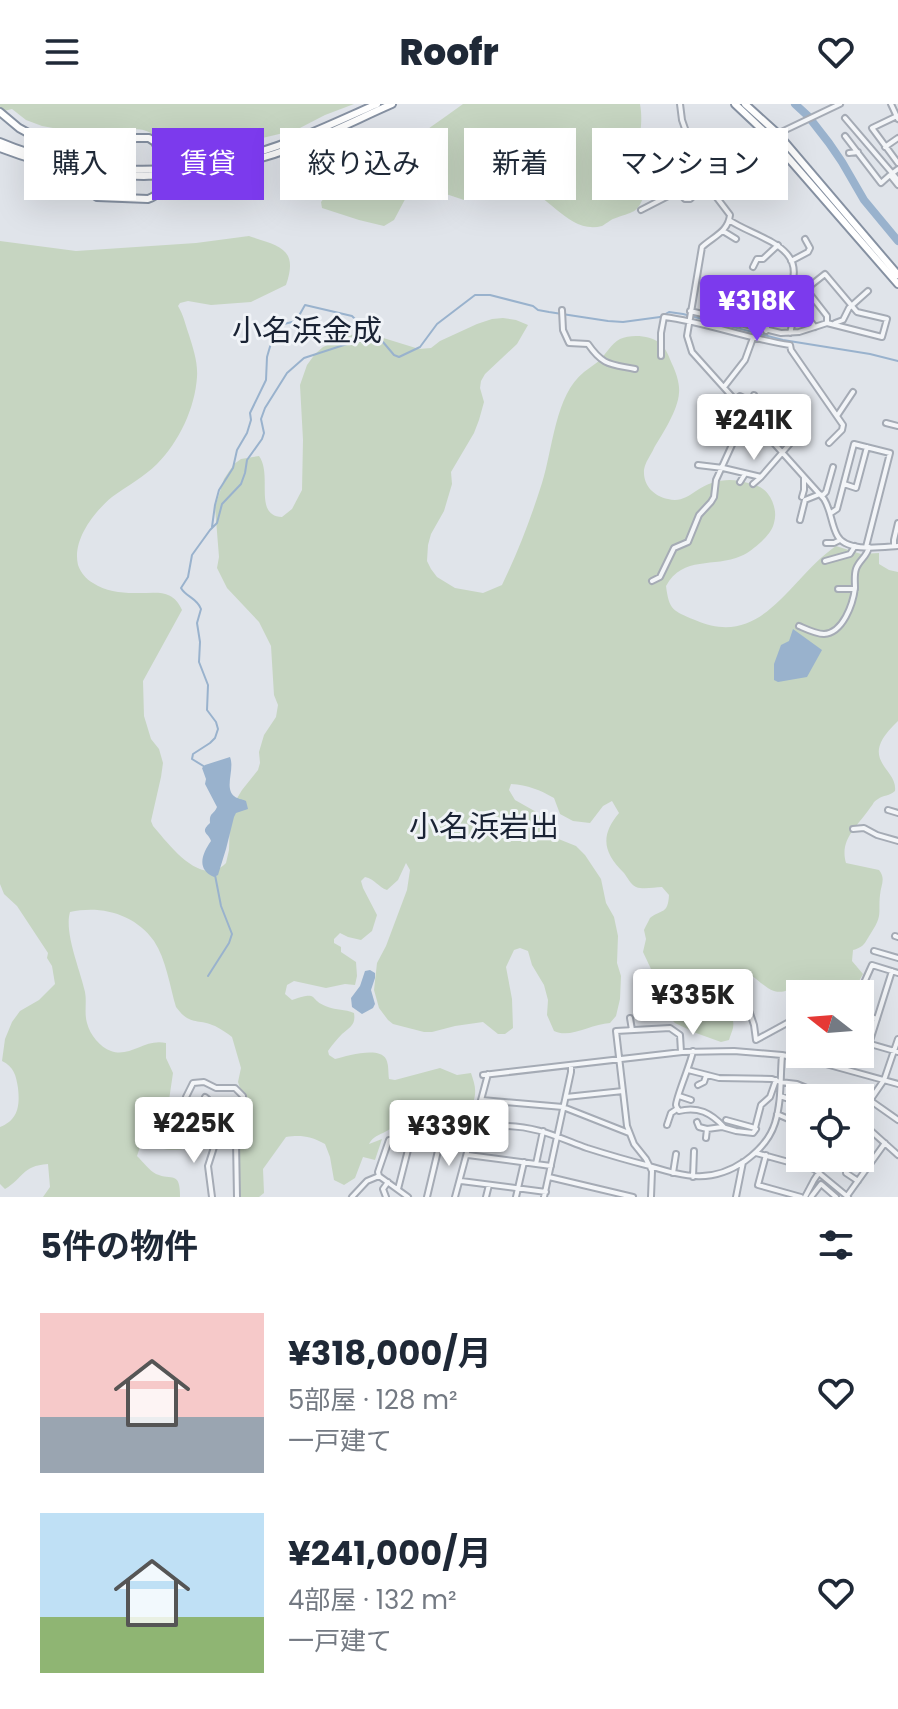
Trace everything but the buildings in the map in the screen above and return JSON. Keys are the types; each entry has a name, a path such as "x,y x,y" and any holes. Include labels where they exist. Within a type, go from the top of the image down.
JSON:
{"highway":[{"path":"264,151 377,104"},
{"path":"264,157 298,146 392,104"},
{"path":"735,104 764,128"},
{"path":"745,104 767,128"},
{"path":"0,112 24,131"},
{"path":"0,145 34,160 74,170 110,175 152,173"},
{"path":"788,152 898,275"},
{"path":"788,153 898,284"},
{"path":"144,173 152,167"},
{"path":"144,173 152,178"}],"street":[{"path":"680,104 686,128"},
{"path":"787,128 837,104"},
{"path":"845,136 881,183 898,166 872,128 897,117 891,104"},
{"path":"845,118 898,182"},
{"path":"885,147 898,138"},
{"path":"849,153 858,152"},
{"path":"641,210 660,200"},
{"path":"718,200 730,215 723,231 702,247 687,336 692,352 821,495 840,540 855,546 896,546 894,540 898,523"},
{"path":"729,220 783,248 793,266 794,275 788,293 815,327"},
{"path":"723,231 736,239"},
{"path":"791,261 808,252 810,248 805,239"},
{"path":"753,267 757,259 763,259 778,245"},
{"path":"825,274 857,312 887,319 882,337 830,324 806,289 825,274"},
{"path":"718,318 727,287"},
{"path":"690,311 766,331 799,332 843,320 868,291"},
{"path":"740,324 748,296 773,304 766,331"},
{"path":"790,333 799,306"},
{"path":"562,310 563,330 569,343 588,344 594,354 606,362 635,369"},
{"path":"661,356 662,316 790,345 843,427 829,443"},
{"path":"724,387 745,360 753,338"},
{"path":"837,416 853,392"},
{"path":"735,400 740,396 752,402 754,395"},
{"path":"663,553 690,539 699,515 711,502 716,480 736,436 741,407"},
{"path":"886,423 898,426"},
{"path":"753,484 801,431"},
{"path":"799,626 829,633 849,610 855,589 856,568 868,554 890,453 854,444 837,509 831,513"},
{"path":"844,484 856,488 867,447"},
{"path":"698,465 761,477"},
{"path":"800,520 805,500 826,492 833,467"},
{"path":"740,482 745,474"},
{"path":"802,497 804,477"},
{"path":"826,543 840,540"},
{"path":"825,561 848,556 855,546"},
{"path":"652,581 660,577 674,548"},
{"path":"838,589 855,589"},
{"path":"888,810 898,813"},
{"path":"853,829 861,827 898,841"},
{"path":"867,838 870,832"},
{"path":"874,951 898,958"},
{"path":"865,980 872,965 896,972 874,1028"},
{"path":"739,994 744,996 755,1030 756,1052"},
{"path":"630,1018 632,1030"},
{"path":"757,1040 786,1025"},
{"path":"651,1197 653,1180 650,1167 629,1133 616,1031 670,1028 680,1035 681,1052"},
{"path":"747,1030 755,1030"},
{"path":"874,1095 896,1052 898,1039"},
{"path":"874,1045 896,1052"},
{"path":"677,1109 676,1101 693,1051"},
{"path":"455,1197 482,1100 486,1074 693,1051 756,1052 822,1063 898,1084"},
{"path":"697,1122 699,1127 707,1129 724,1127 755,1132 761,1105 773,1093 778,1081 782,1055"},
{"path":"460,1181 545,1194 571,1065"},
{"path":"688,1070 719,1078 797,1084"},
{"path":"698,1085 704,1082 706,1075"},
{"path":"379,1176 389,1140 522,1126 650,1167 693,1177 712,1176 756,1153 769,1136 780,1096 778,1081"},
{"path":"205,1097 212,1105 210,1118 203,1121 187,1110 186,1097 193,1083 235,1088 243,1096 244,1112 236,1141 237,1197"},
{"path":"566,1097 623,1091"},
{"path":"679,1096 691,1100"},
{"path":"780,1096 786,1098"},
{"path":"482,1100 563,1107 629,1133"},
{"path":"874,1102 898,1120"},
{"path":"663,1114 677,1109 698,1109 715,1117 724,1127"},
{"path":"667,1125 670,1114"},
{"path":"777,1114 786,1118"},
{"path":"210,1118 222,1122 207,1171 212,1197"},
{"path":"726,1120 756,1127"},
{"path":"706,1138 707,1129"},
{"path":"536,1164 543,1131"},
{"path":"874,1133 898,1155"},
{"path":"427,1197 442,1134"},
{"path":"398,1189 411,1138"},
{"path":"806,1197 820,1172 847,1196 885,1143"},
{"path":"693,1177 694,1151"},
{"path":"756,1153 786,1161"},
{"path":"673,1173 676,1154"},
{"path":"468,1155 551,1166"},
{"path":"766,1155 758,1185 806,1197"},
{"path":"516,1197 524,1162"},
{"path":"736,1197 743,1162"},
{"path":"846,1172 858,1181"},
{"path":"379,1176 408,1197"},
{"path":"352,1197 367,1181 379,1176"},
{"path":"549,1177 633,1197"},
{"path":"386,1197 383,1189 388,1181"},
{"path":"806,1197 821,1184 836,1197"},
{"path":"486,1197 489,1185"}],"green space":[{"path":"0,104 354,104 300,128 280,128 280,134 264,138 264,128 152,128 152,134 136,128 53,128 26,120 12,109 0,112"},
{"path":"463,104 640,104 641,128 592,128 592,200 642,200 634,211 602,226 590,227 579,225 545,200 576,200 576,128 464,128 464,200 448,195 448,128 428,128"},
{"path":"405,200 394,220 384,226 322,208 321,202"},
{"path":"249,236 277,246 284,250 290,263 286,285 251,302 211,305 188,301 180,303 178,306 192,345 197,371 196,389 184,424 157,464 98,510 81,536 77,556 84,576 102,588 168,595 182,610 143,681 144,716 163,763 151,821 167,843 186,861 206,871 216,870 226,863 233,805 258,770 264,735 276,717 278,705 274,695 271,646 259,622 227,588 217,568 215,507 224,479 234,464 241,459 259,456 263,464 268,510 282,517 292,509 302,490 300,385 307,365 315,354 323,347 354,334 377,336 419,349 431,348 440,341 492,319 516,320 528,325 517,344 481,381 484,402 479,420 451,472 452,484 444,511 428,545 427,561 437,577 455,588 483,593 502,585 519,547 538,496 561,408 574,382 620,339 646,337 662,345 679,386 673,414 645,467 645,481 650,489 663,498 676,500 715,482 741,481 764,490 772,500 775,512 771,531 747,553 690,566 673,576 666,586 673,609 719,627 739,626 773,606 836,546 861,554 879,553 879,564 898,572 898,721 880,745 879,754 895,791 874,802 851,833 845,847 846,863 879,870 883,879 879,918 864,944 853,950 852,961 863,974 860,980 786,980 786,991 781,992 737,970 727,981 721,997 733,1020 729,1040 721,1042 675,1023 667,1015 655,989 643,952 646,939 644,930 650,918 665,909 669,895 662,887 634,886 612,858 606,844 607,837 619,813 612,801 603,806 590,823 573,821 560,814 554,798 534,788 511,784 509,790 515,800 538,813 551,836 576,846 601,879 618,936 617,963 621,976 620,999 616,1016 610,1023 567,1033 554,1031 547,1015 548,1000 544,985 528,951 520,948 514,950 506,967 513,1028 505,1034 498,1034 483,1022 432,1032 393,1024 379,1008 374,990 377,963 407,890 410,870 406,863 398,880 387,890 365,877 361,881 363,888 377,915 372,931 361,940 340,933 334,939 341,952 356,962 355,985 326,988 294,981 287,985 285,994 292,1000 311,996 328,1007 354,1013 352,1025 328,1051 335,1059 377,1053 386,1059 389,1079 395,1080 440,1068 457,1075 471,1073 475,1088 473,1103 464,1115 457,1118 413,1120 376,1136 369,1144 382,1139 375,1160 363,1157 355,1178 344,1185 334,1180 325,1144 306,1137 286,1137 263,1169 264,1193 259,1197 238,1197 237,1145 248,1113 238,1082 241,1068 232,1037 215,1026 189,1019 181,1013 176,1007 158,948 137,924 105,911 70,912 69,930 85,992 87,1023 93,1036 103,1047 118,1052 151,1043 166,1043 166,1058 173,1073 169,1100 174,1109 186,1118 193,1136 188,1148 140,1147 137,1156 156,1174 177,1180 180,1197 43,1197 50,1187 48,1164 33,1167 5,1189 0,1184 0,1127 14,1116 19,1101 15,1075 2,1061 5,1039 20,1011 39,1000 55,984 48,953 17,906 4,894 0,884 0,241 76,251"}],"water":[{"path":"793,629 822,650 807,677 778,682 774,680 774,664 781,645 789,641"},
{"path":"230,757 231,793 246,801 248,809 236,813 234,817 218,875 214,877 205,870 202,861 211,841 205,829 217,807 205,784 202,768"},
{"path":"365,971 375,973 371,990 375,1004 362,1014 352,1007 351,998 360,986"}],"waterway":[{"path":"795,104 829,143 864,200 898,241"},
{"path":"212,527 219,490 233,468 237,450 247,433 250,413 266,380 267,357 276,326 296,321 305,305 352,316 399,357 420,347 437,324 475,295 490,295 538,310 608,321 660,317 669,312 683,314 783,340 898,361"},
{"path":"205,767 192,759 193,754 210,743 218,729 207,710 208,685 199,662 197,623 201,609 181,588 188,577 192,555 217,523 222,504 241,484 247,460 264,433 261,419 265,408 287,373 304,358 347,344 365,330"},
{"path":"208,976 232,934 221,906 215,875"}],"district":[{"name":"小名浜金成","path":"307,331"},
{"name":"小名浜岩出","path":"484,827"}]}
